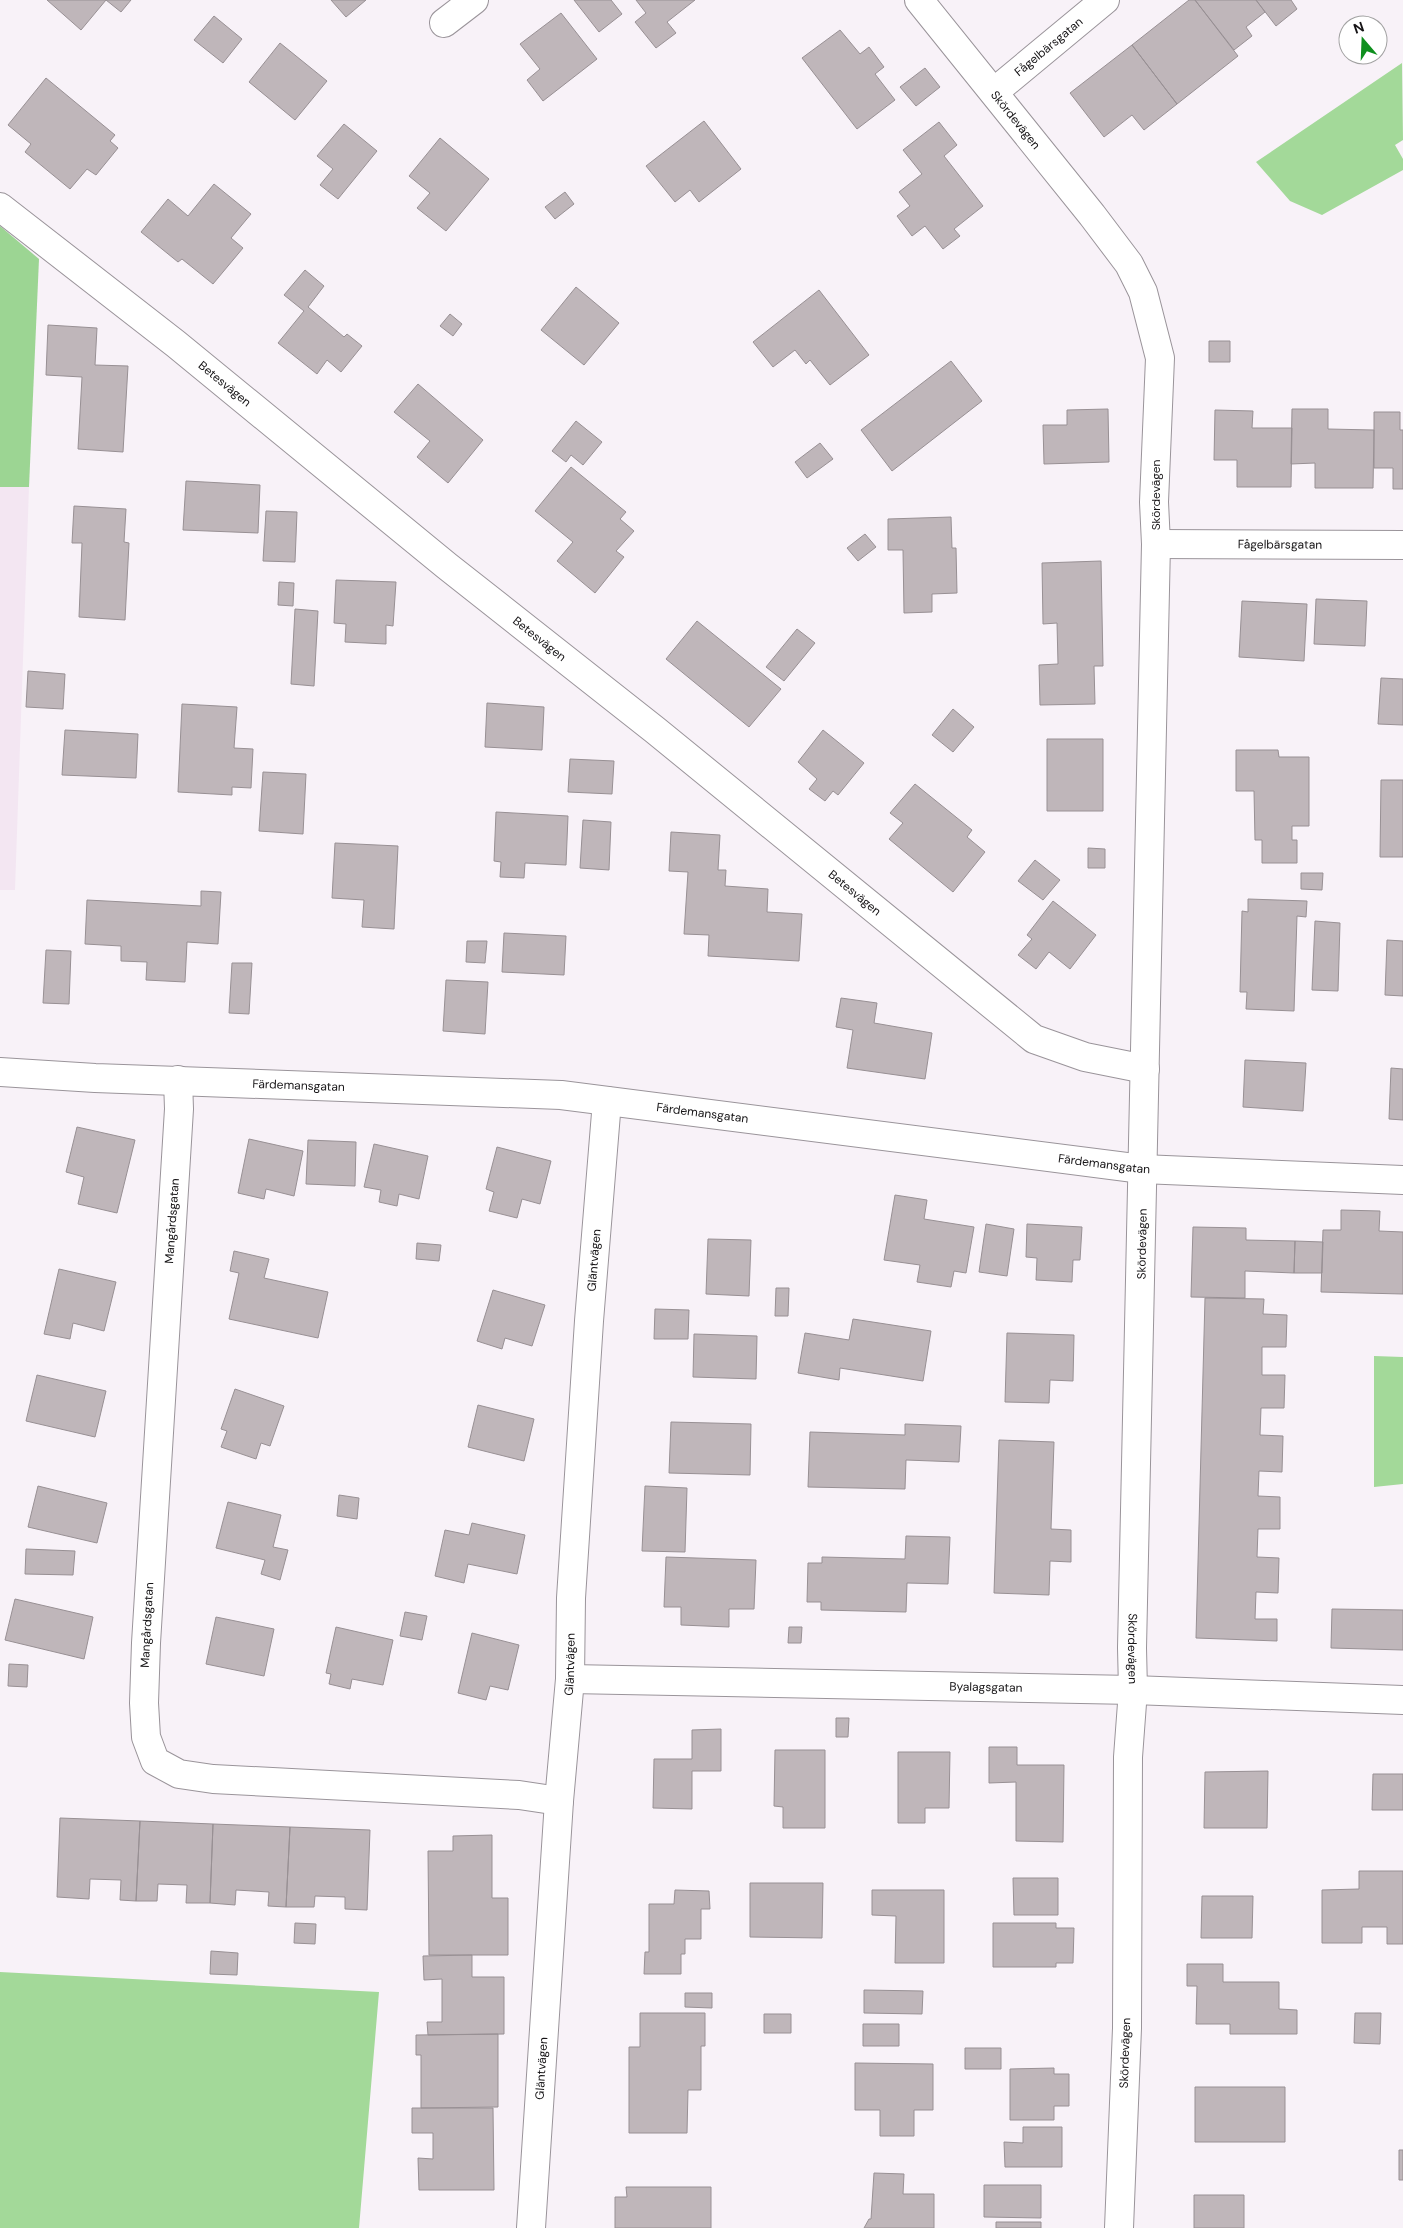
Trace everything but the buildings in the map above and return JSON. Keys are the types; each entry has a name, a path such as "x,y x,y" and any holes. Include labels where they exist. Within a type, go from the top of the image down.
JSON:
{"street":[{"path":"444,23 474,0"},
{"name":"Skördevägen","path":"919,0 1129,264 1143,292 1160,358 1154,502 1156,544 1146,1069 1142,1169 1132,1690 1128,1757 1127,2028 1119,2228"},
{"name":"Fågelbärsgatan","path":"994,92 1105,0"},
{"name":"Betesvägen","path":"0,207 176,344 447,566 655,730 1034,1039 1085,1057 1146,1069"},
{"name":"Fågelbärsgatan","path":"1156,544 1403,545"},
{"name":"Färdemansgatan","path":"0,1072 95,1078 561,1095 1142,1169 1403,1180"},
{"name":"Mangårdsgatan","path":"178,1080 177,1129 144,1704 146,1737 156,1761 180,1774 213,1779 519,1795 559,1801"},
{"name":"Gläntvägen","path":"532,2228 559,1801 570,1679 572,1578 589,1321 608,1101"},
{"name":"Byalagsgatan","path":"570,1679 1132,1690 1403,1700"}],"shaded area":[{"path":"0,487 29,487 15,890 0,890"}],"green space":[{"path":"1402,63 1403,140 1395,145 1403,159 1403,170 1322,215 1290,201 1256,162"},
{"path":"0,226 39,259 29,487 0,487"},
{"path":"1374,1356 1403,1357 1403,1484 1374,1487"},
{"path":"0,1972 379,1992 359,2228 0,2228"}]}
